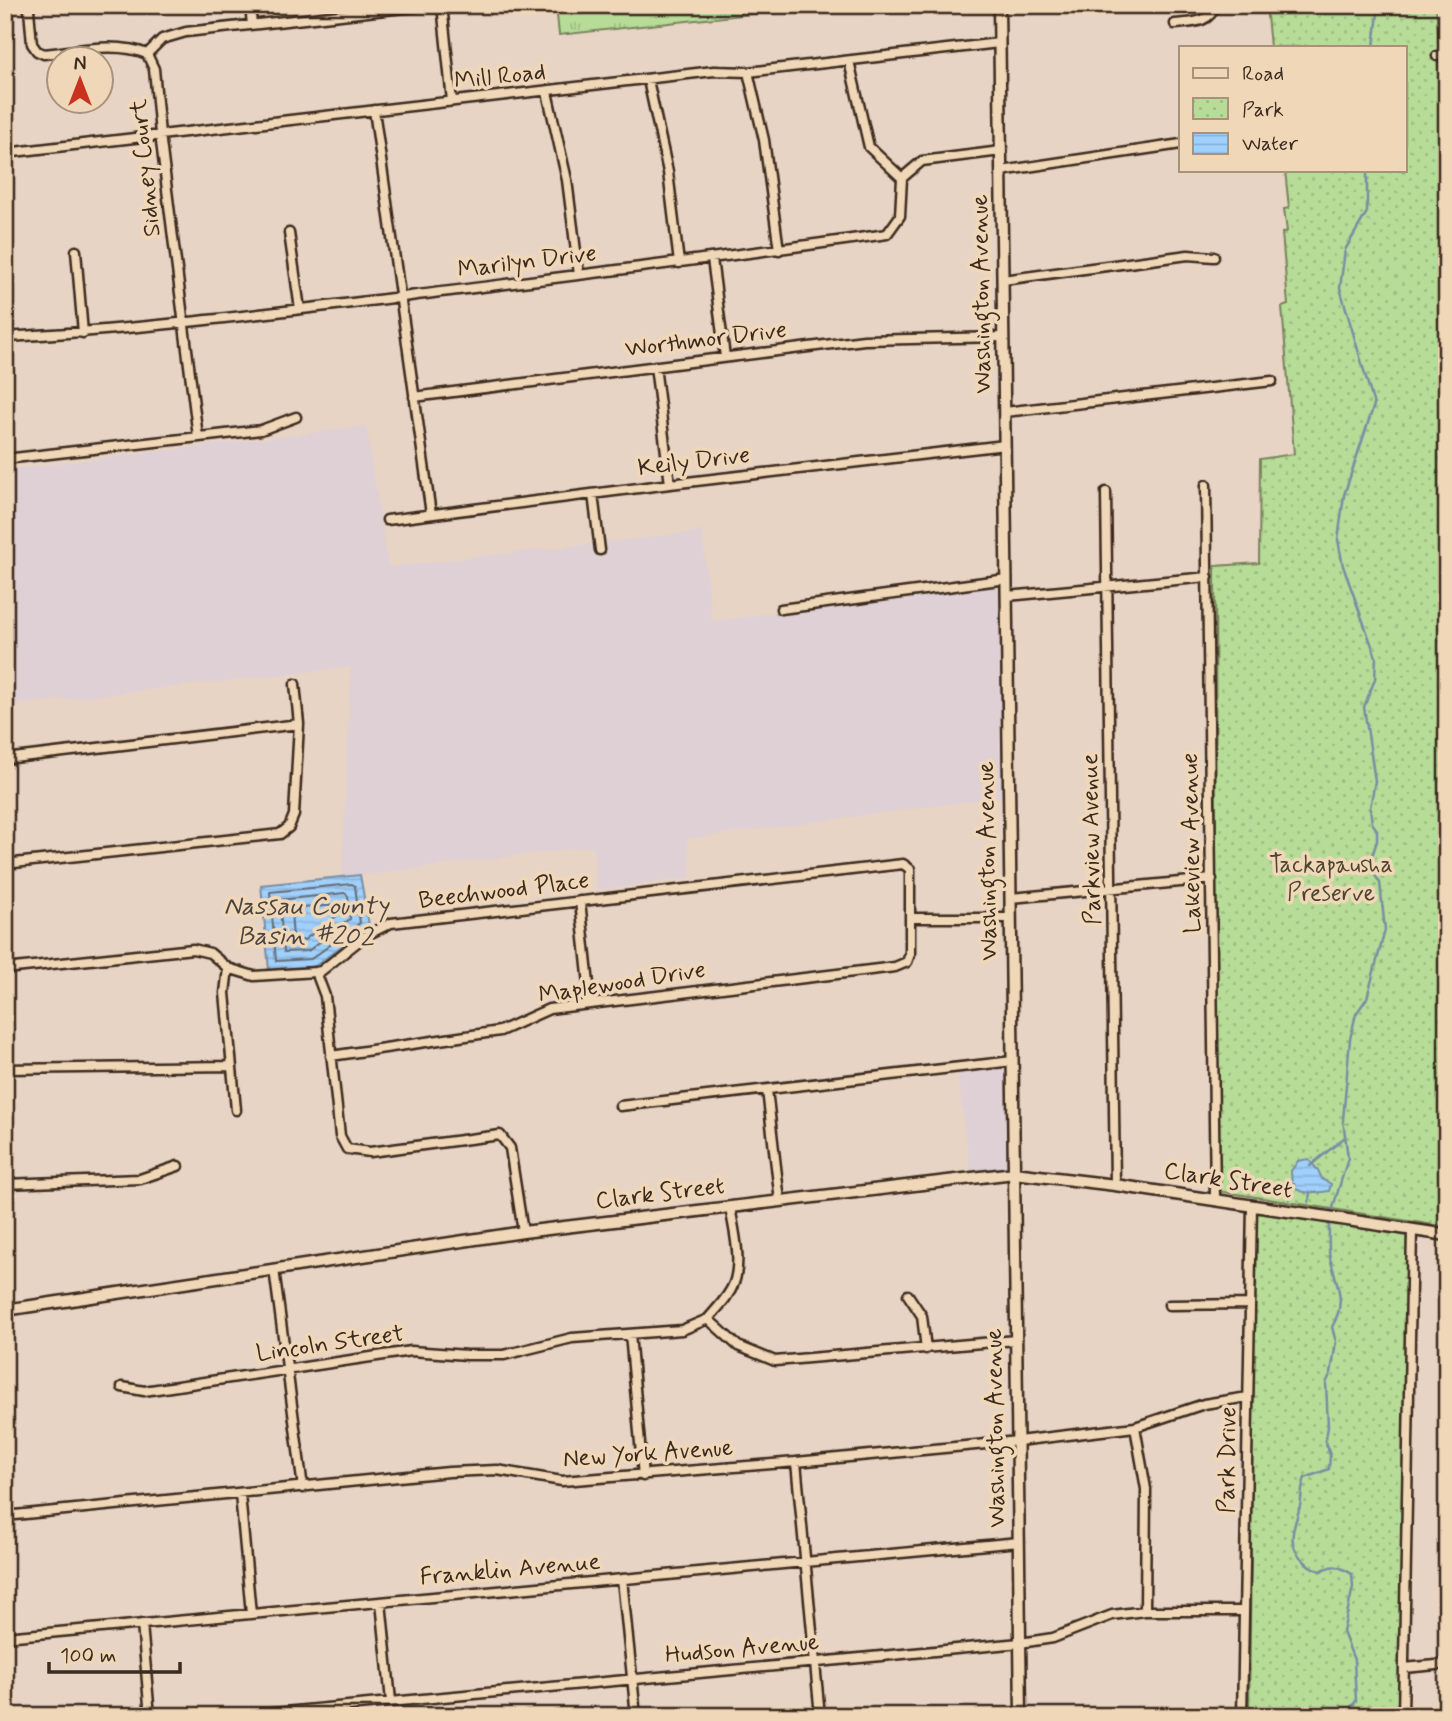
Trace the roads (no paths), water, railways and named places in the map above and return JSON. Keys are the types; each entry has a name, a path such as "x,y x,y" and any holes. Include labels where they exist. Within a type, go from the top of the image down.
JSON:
{"street":[{"path":"31,5 29,10 32,44 37,51 44,54 116,47 135,49 147,54 162,38 186,32 378,8 431,5"},
{"path":"250,5 252,25"},
{"path":"442,5 452,101"},
{"name":"Washington Avenue","path":"999,5 1021,1716"},
{"path":"1175,24 1202,21 1213,12 1215,5"},
{"name":"Mill Road","path":"5,153 714,71 748,72 999,43"},
{"name":"Sidney Court","path":"147,54 154,69 198,437"},
{"path":"849,61 869,147 902,178 922,162 1001,151"},
{"path":"748,72 764,140 779,250"},
{"path":"648,80 668,172 679,263"},
{"path":"547,92 567,180 579,275"},
{"path":"374,110 430,514"},
{"path":"1001,171 1179,144"},
{"name":"Marilyn Drive","path":"5,337 184,324 712,259 887,234 900,216 902,178"},
{"path":"289,233 300,309"},
{"path":"76,251 83,333"},
{"path":"1003,280 1188,255 1213,257"},
{"path":"712,259 725,357"},
{"name":"Worthmor Drive","path":"414,397 864,340 1003,337"},
{"path":"655,366 670,484"},
{"path":"1005,412 1272,382"},
{"path":"5,459 261,430 296,417"},
{"name":"Keily Drive","path":"387,520 1005,445"},
{"name":"Lakeview Avenue","path":"1206,485 1215,1200"},
{"name":"Parkview Avenue","path":"1106,492 1115,1185"},
{"path":"593,494 600,550"},
{"path":"1007,596 1208,576"},
{"path":"781,609 1007,579"},
{"path":"5,864 280,834 289,827 294,815 299,724 295,684"},
{"path":"5,759 299,724"},
{"name":"Beechwood Place","path":"316,972 321,971 365,936 391,923 904,863 910,869 911,918"},
{"path":"1011,898 1212,879"},
{"path":"580,901 592,1003"},
{"path":"911,918 1010,918"},
{"name":"Maplewood Drive","path":"331,1056 500,1031 549,1009 895,967 907,962 911,949 911,918"},
{"path":"5,969 193,949 210,953 228,968 254,976 316,972 325,996 340,1136 347,1149 370,1152 500,1135 510,1149 523,1232"},
{"path":"228,968 225,993 236,1110"},
{"path":"620,1106 1013,1061"},
{"path":"5,1069 231,1066"},
{"path":"767,1090 780,1201"},
{"path":"5,1184 140,1179 178,1166"},
{"name":"Clark Street","path":"5,1310 523,1232 1014,1173 1115,1185 1447,1235"},
{"name":"Park Drive","path":"1242,1716 1252,1206"},
{"path":"730,1207 737,1252 734,1282 724,1300 708,1319 738,1346 775,1361 1016,1340"},
{"path":"1403,1716 1412,1230"},
{"path":"274,1269 303,1488"},
{"path":"908,1295 922,1316 926,1349"},
{"path":"1169,1306 1250,1304"},
{"name":"Lincoln Street","path":"122,1387 144,1391 411,1351 504,1355 572,1338 682,1330 708,1319"},
{"path":"630,1335 643,1476"},
{"name":"New York Avenue","path":"5,1516 449,1472 497,1470 562,1481 1018,1441 1135,1427 1204,1404 1248,1397"},
{"path":"1135,1427 1146,1489 1145,1611"},
{"path":"796,1462 820,1716"},
{"path":"240,1494 251,1614"},
{"name":"Franklin Avenue","path":"5,1637 1019,1542"},
{"path":"622,1579 636,1716"},
{"path":"382,1602 391,1701"},
{"name":"Hudson Avenue","path":"240,1716 1020,1643 1053,1638 1112,1615 1145,1611 1244,1611"},
{"path":"142,1624 150,1716"},
{"path":"1404,1668 1447,1664"}],"water":[{"name":"Nassau County Basin #202","path":"360,875 369,925 314,967 269,970 261,885"},
{"path":"1308,1159 1322,1179 1331,1184 1329,1191 1305,1192 1292,1186 1291,1171 1298,1161"}],"waterway":[{"path":"1374,46 1379,5"},
{"path":"1332,1211 1348,1158 1343,1120 1350,1039 1356,1014 1367,998 1385,930 1380,883 1371,869 1370,862 1377,841 1377,830 1372,823 1370,808 1375,781 1364,707 1375,679 1376,657 1343,566 1338,540 1344,495 1374,405 1340,288 1345,250 1367,212 1367,172"},
{"path":"1310,1166 1345,1137"},
{"path":"1289,1199 1294,1184"},
{"path":"1309,1202 1310,1192"},
{"path":"1329,1225 1329,1254 1340,1301 1337,1318 1332,1327 1336,1342 1331,1373 1326,1383 1328,1427 1325,1442 1330,1455 1329,1469 1305,1478 1293,1540 1297,1552 1312,1568 1321,1571 1337,1567 1352,1574 1353,1587 1343,1632 1354,1660 1356,1701 1343,1716"}],"park label":[{"name":"Tackapausha Preserve","path":"1331,879"}]}
